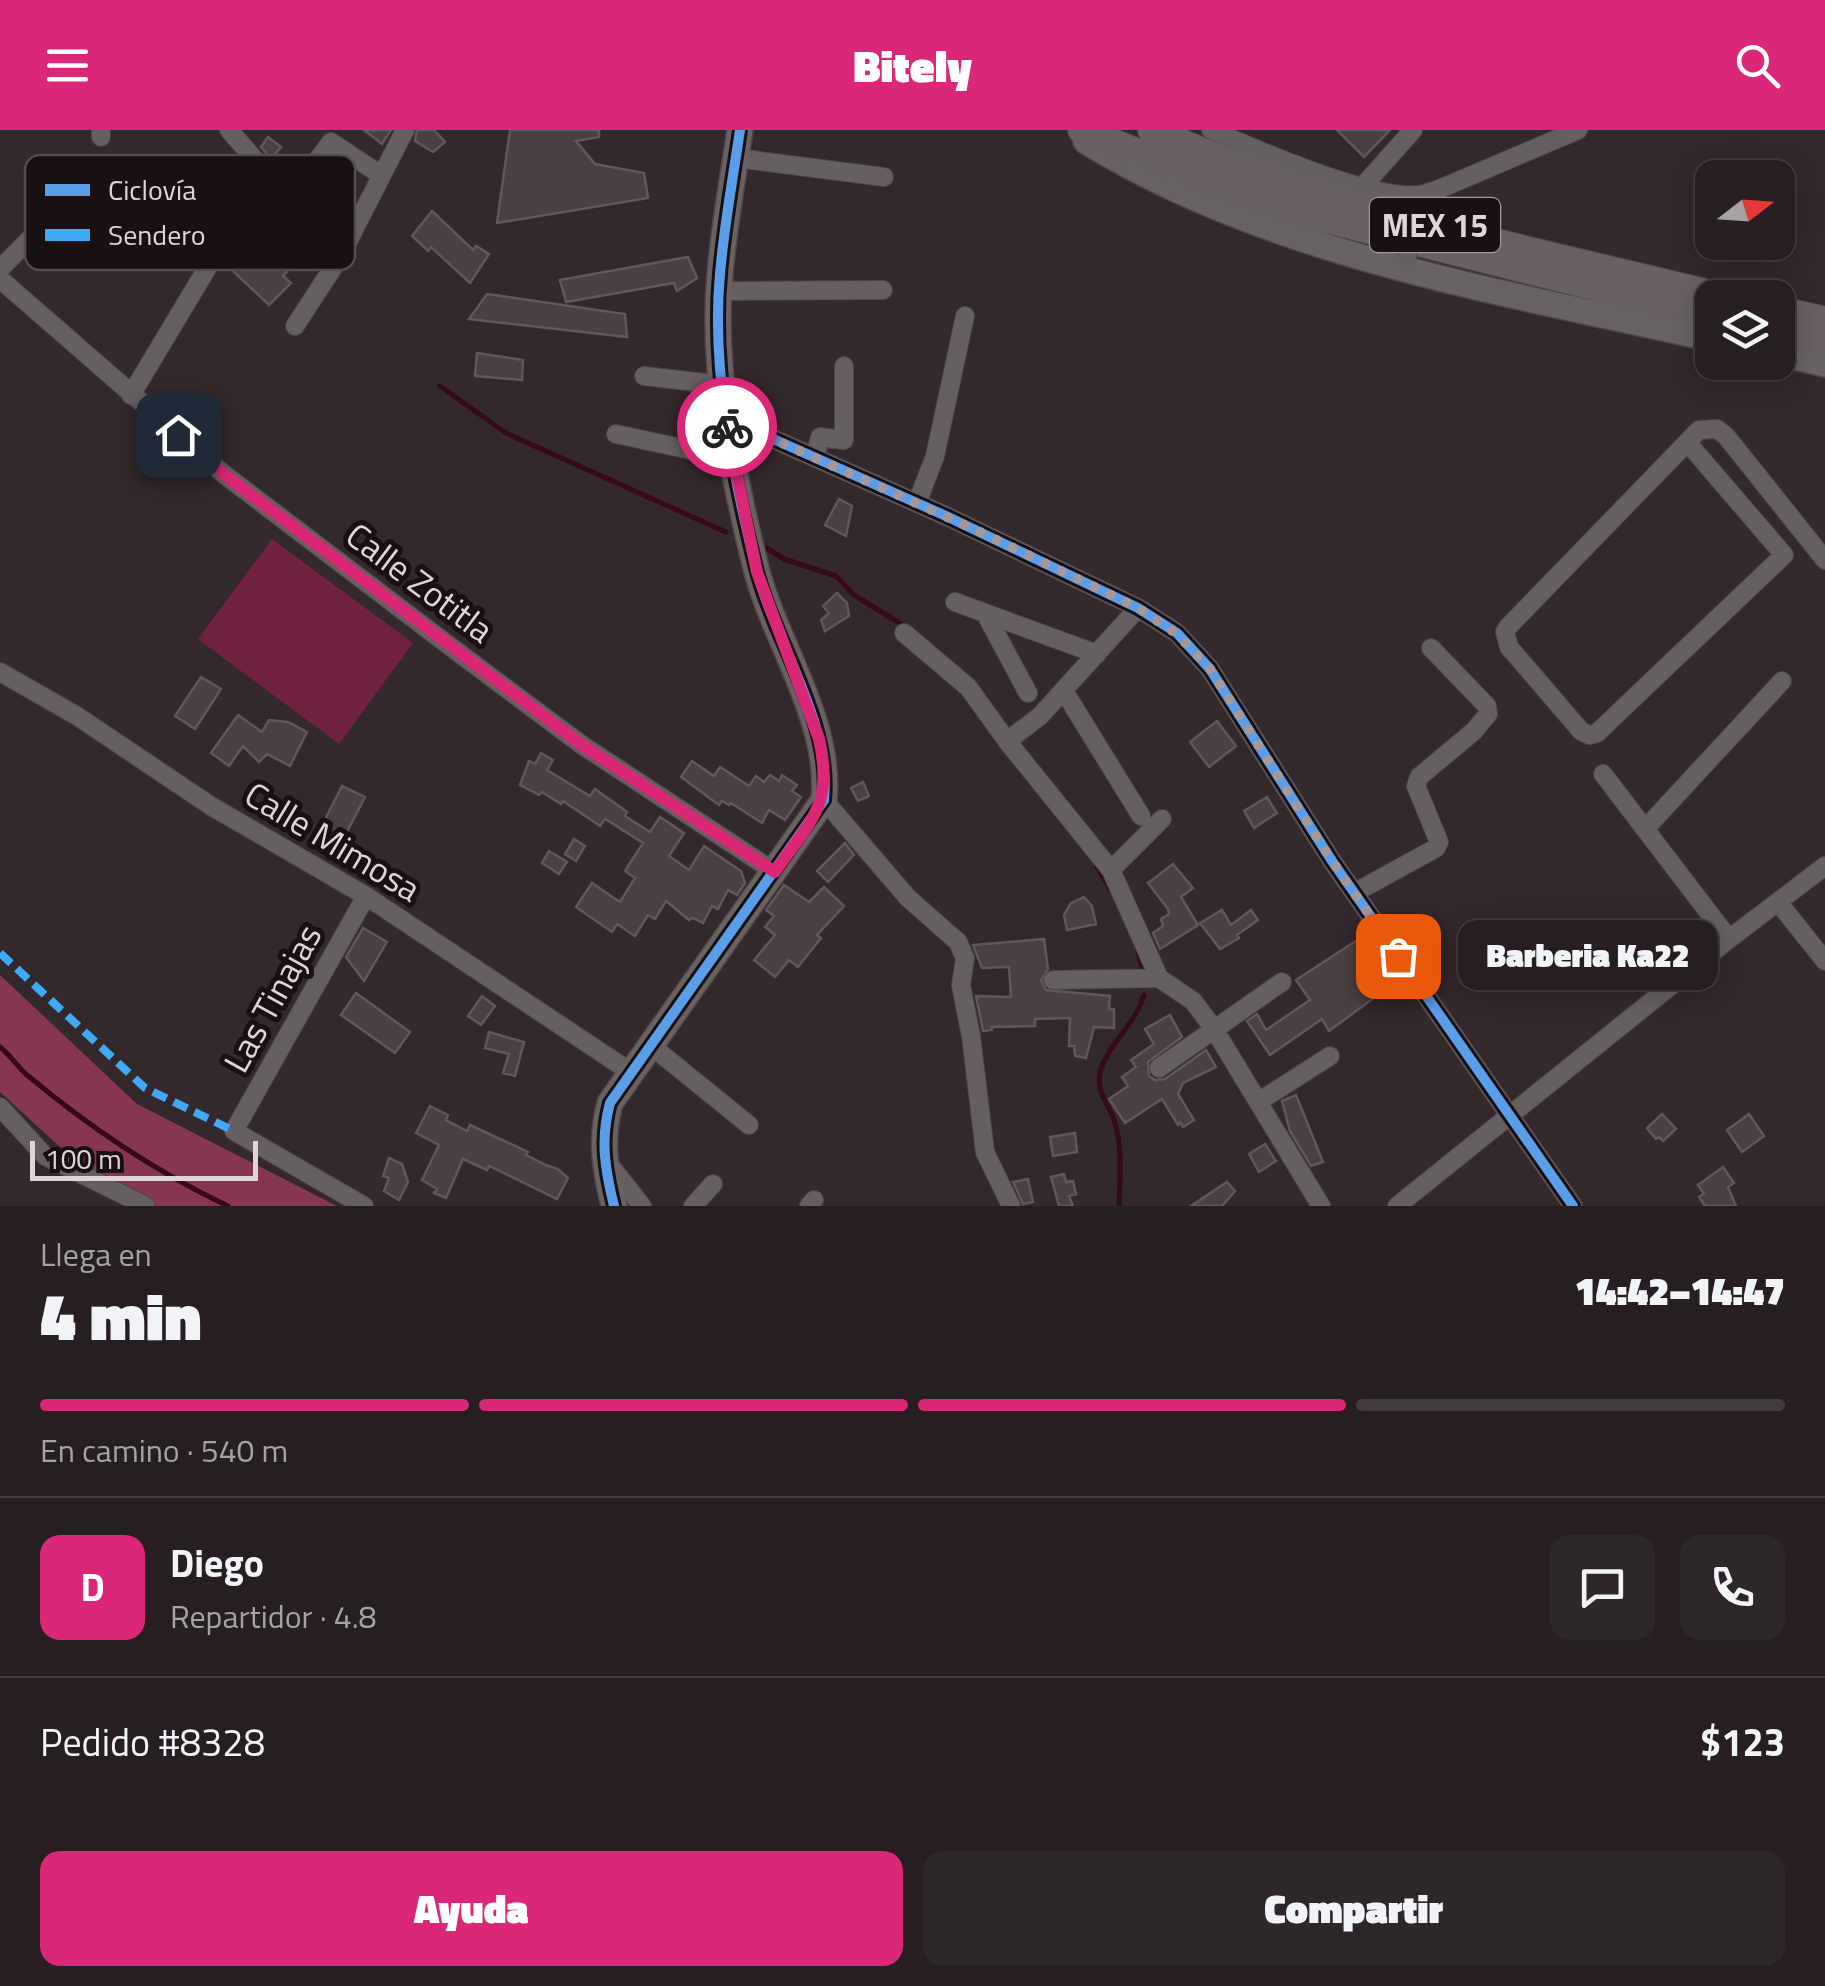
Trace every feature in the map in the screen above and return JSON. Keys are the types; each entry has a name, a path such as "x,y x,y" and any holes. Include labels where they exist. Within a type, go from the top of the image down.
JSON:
{"main road":[{"name":"MEX 15","path":"1082,130 1191,175 1326,219 1695,312"},
{"name":"MEX 15","path":"1152,130 1204,154 1326,196 1695,290"},
{"path":"1795,314 1825,321"},
{"path":"1795,335 1825,342"}],"street":[{"path":"230,130 252,155"},
{"path":"355,227 406,130"},
{"path":"614,1206 603,1156 603,1128 610,1102 824,800 826,780 819,739 757,572 726,418 722,384 725,292 740,130"},
{"path":"1069,130 1116,159 1192,195 1288,232 1695,335"},
{"path":"1211,130 1321,173 1418,200 1578,130"},
{"path":"1364,185 1413,130"},
{"path":"322,155 332,142 351,155"},
{"path":"355,157 381,175"},
{"path":"736,158 884,177"},
{"path":"1406,263 1418,200"},
{"path":"0,269 25,244"},
{"path":"134,390 206,270"},
{"path":"294,326 331,270"},
{"name":"Calle Zotitla","path":"0,279 134,390 225,475 582,745 775,872"},
{"path":"725,292 883,290"},
{"path":"918,503 935,456 966,316"},
{"path":"1795,357 1825,364"},
{"path":"815,457 820,438 844,440 844,366"},
{"path":"644,376 722,384"},
{"path":"726,418 918,503 1138,608 1177,634 1210,669 1354,893 1573,1206"},
{"path":"1688,442 1784,554 1596,733 1581,731 1509,647 1506,632 1699,430 1710,427 1726,436 1825,560"},
{"path":"616,434 732,459"},
{"path":"955,602 1097,654"},
{"path":"1007,741 1040,716 1138,608"},
{"path":"984,612 1028,692"},
{"path":"904,634 968,687 1111,870 1158,978 1193,1001 1214,1029 1321,1206"},
{"path":"1354,893 1436,848 1439,842 1416,786 1418,777 1474,731 1488,714 1487,706 1431,648"},
{"name":"Calle Mimosa","path":"0,672 78,716 210,806 366,896 629,1071"},
{"path":"1646,830 1782,681"},
{"path":"1064,691 1141,816"},
{"path":"1603,774 1729,939"},
{"path":"824,800 908,898 958,942 965,958 961,985 985,1152 1010,1206"},
{"path":"1111,870 1162,820"},
{"path":"1397,1206 1825,866"},
{"name":"Las Tinajas","path":"364,1206 234,1131 366,896"},
{"path":"1778,902 1825,962"},
{"path":"1053,980 1158,978"},
{"path":"1159,1068 1282,982"},
{"path":"649,1044 748,1125"},
{"path":"1258,1102 1330,1056"},
{"path":"0,1107 44,1156 146,1206"},
{"path":"603,1156 642,1206"},
{"path":"692,1206 713,1184"}],"shaded area":[{"path":"272,539 413,643 339,744 198,639"},
{"path":"0,975 137,1104 337,1206 143,1206 60,1147 0,1092"}],"building":[{"path":"364,130 391,130 382,144"},
{"path":"417,130 434,130 445,142 433,152 415,141"},
{"path":"510,130 599,130 599,137 576,141 595,164 644,173 648,198 497,223"},
{"path":"1337,130 1390,130 1364,157"},
{"path":"268,137 281,147 274,155 268,155 261,147"},
{"path":"432,211 473,250 476,246 489,254 470,283 431,247 428,251 412,236"},
{"path":"688,257 697,278 677,291 674,283 566,302 560,280"},
{"path":"232,270 288,270 283,276 291,283 269,305"},
{"path":"487,294 625,314 627,337 469,319"},
{"path":"477,353 523,360 522,380 475,376"},
{"path":"839,499 852,506 846,536 825,525"},
{"path":"837,593 847,603 849,616 825,631 821,620 829,613 823,606"},
{"path":"201,677 221,689 195,729 175,716"},
{"path":"238,715 262,732 269,720 288,722 307,732 290,766 267,754 259,762 243,746 229,766 211,753"},
{"path":"1217,721 1236,746 1209,767 1190,742"},
{"path":"541,753 553,760 547,770 590,796 595,789 650,832 660,817 684,833 669,856 689,870 704,846 741,871 745,883 737,895 728,890 718,909 712,906 703,923 689,920 666,901 655,919 648,915 635,936 617,924 612,932 576,907 592,883 620,902 635,878 625,871 643,843 605,819 600,826 563,801 561,804 520,785 529,761 535,764"},
{"path":"692,761 714,776 720,767 749,786 756,776 764,782 770,775 779,781 782,775 797,785 792,791 801,797 785,820 769,810 762,823 731,803 722,801 719,805 681,777"},
{"path":"863,782 869,796 858,801 851,788"},
{"path":"342,786 365,797 334,857 312,845"},
{"path":"1267,797 1277,813 1254,828 1244,811"},
{"path":"574,839 585,846 576,861 565,854"},
{"path":"845,843 854,855 828,882 817,871"},
{"path":"549,851 567,862 559,874 542,863"},
{"path":"1173,864 1193,888 1181,897 1198,925 1160,949 1153,933 1163,926 1161,919 1169,914 1148,883"},
{"path":"784,885 809,902 824,887 844,906 817,935 821,938 798,967 789,960 775,977 754,960 775,935 765,927 774,916 766,910"},
{"path":"1084,897 1092,906 1096,924 1067,930 1064,915 1071,903"},
{"path":"1222,910 1231,925 1251,910 1258,920 1220,949 1200,923"},
{"path":"363,928 387,942 364,981 346,957"},
{"path":"1044,939 1048,969 1041,981 1046,990 1110,996 1114,1028 1094,1027 1086,1058 1075,1056 1074,1046 1069,1046 1070,1018 1035,1019 1035,1026 992,1027 983,1031 976,996 1011,997 1009,967 982,968 973,945"},
{"path":"1359,939 1390,986 1329,1031 1322,1019 1270,1055 1247,1021 1257,1014 1266,1030 1310,1000 1296,980"},
{"path":"356,993 410,1032 395,1053 341,1015"},
{"path":"482,996 495,1006 481,1025 468,1016"},
{"path":"1170,1015 1182,1037 1148,1062 1149,1076 1165,1079 1206,1050 1216,1067 1183,1083 1178,1094 1194,1120 1183,1127 1180,1122 1178,1125 1162,1099 1125,1123 1109,1099 1128,1086 1122,1077 1136,1067 1131,1060 1154,1044 1145,1029"},
{"path":"489,1032 524,1042 515,1076 503,1073 509,1054 485,1048"},
{"path":"1296,1095 1323,1162 1311,1166 1290,1131 1282,1101"},
{"path":"430,1106 467,1131 470,1125 558,1169 568,1178 557,1199 489,1166 487,1170 463,1159 446,1198 434,1193 437,1189 422,1180 439,1145 416,1133"},
{"path":"1662,1114 1676,1129 1663,1141 1647,1128"},
{"path":"1749,1114 1764,1136 1742,1152 1727,1130"},
{"path":"1075,1133 1077,1152 1053,1156 1050,1137"},
{"path":"1265,1144 1276,1161 1259,1172 1249,1154"},
{"path":"389,1158 402,1164 408,1182 399,1200 384,1191 389,1178 383,1176"},
{"path":"1723,1167 1734,1183 1728,1187 1736,1206 1705,1206 1698,1185"},
{"path":"1064,1174 1066,1182 1073,1181 1076,1194 1069,1196 1073,1206 1059,1206 1051,1177"},
{"path":"1028,1179 1033,1202 1023,1204 1013,1182"},
{"path":"1227,1182 1235,1191 1222,1206 1191,1206"}],"waterway":[{"path":"440,386 506,433 726,532"},
{"path":"763,546 784,559 836,576 854,595 906,627"},
{"path":"1097,867 1111,890"},
{"path":"1138,951 1143,971"},
{"path":"1119,1206 1119,1140 1100,1090 1099,1076 1105,1059 1144,995"},
{"path":"0,1047 27,1075 98,1130 228,1206"}],"marked path":[{"path":"0,953 145,1088 234,1131"}],"cycle path":[{"path":"614,1206 605,1154 610,1103 824,800 824,770 811,712 756,568 739,496 721,384 720,274 740,130"},
{"path":"726,418 946,516 1138,608 1177,633 1210,669 1332,861 1573,1206"}],"way so far":[{"path":"727,427 726,418 946,516 1138,608 1177,634 1210,669 1332,861 1398,956"}],"place":[{"name":"Barberia Ka22","path":"1398,956"}],"route":[{"path":"178,435 225,475 582,745 775,872 824,800 824,761 757,572 727,427"}]}
